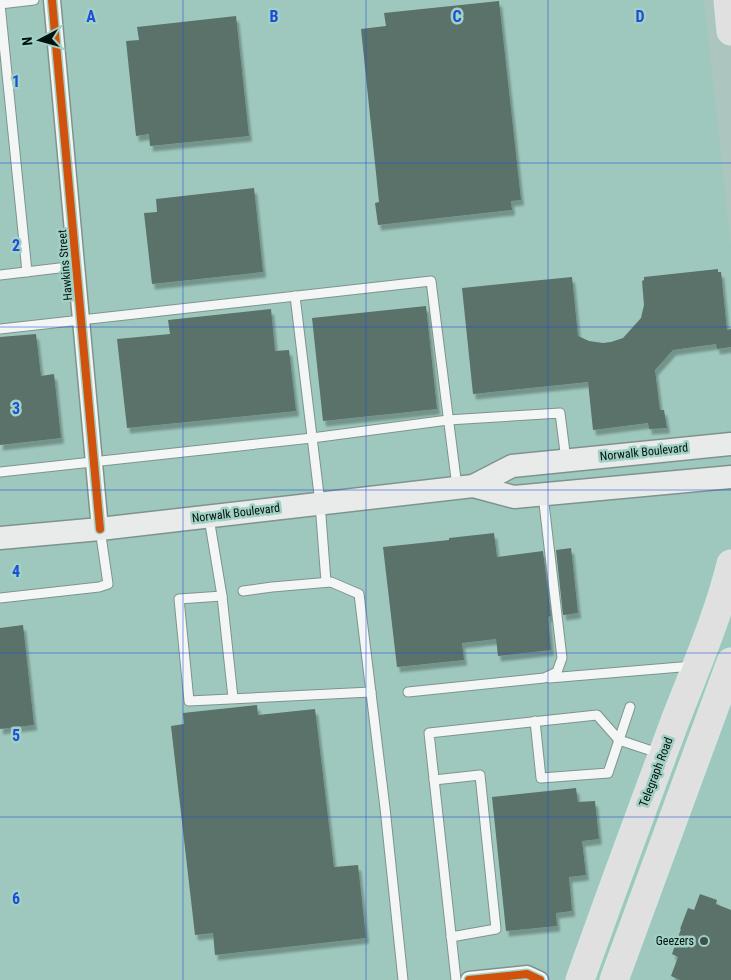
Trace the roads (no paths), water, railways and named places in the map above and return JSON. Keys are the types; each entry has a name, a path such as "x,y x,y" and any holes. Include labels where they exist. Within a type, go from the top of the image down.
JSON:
{"main road":[{"path":"729,1 731,31"},
{"name":"Norwalk Boulevard","path":"0,538 100,529 465,487 512,466 731,444"},
{"name":"Norwalk Boulevard","path":"465,487 514,498 731,477"},
{"name":"Telegraph Road","path":"580,980 636,823 709,632 731,564"},
{"path":"614,980 731,662"}],"street":[{"name":"Hawkins Street","path":"52,0 100,529"},
{"path":"469,980 527,974 540,980"}],"lane":[{"path":"27,272 0,4 34,0"},
{"path":"0,275 76,266"},
{"path":"0,329 431,281 448,420 465,487"},
{"path":"295,296 320,503 326,582"},
{"path":"0,472 312,438 448,420 560,413 566,460"},
{"path":"540,679 557,672 562,658 543,495"},
{"path":"209,516 222,596 233,698"},
{"path":"0,598 99,587 108,584 100,529"},
{"path":"243,591 332,582 360,594 403,980"},
{"path":"222,596 179,599 189,701 371,692"},
{"path":"408,692 696,666"},
{"path":"535,721 541,778 608,772 630,707"},
{"path":"456,980 429,733 597,716 619,740 662,755"},
{"path":"434,780 480,775 496,928 451,937"}],"place":[{"name":"Geezers","path":"704,941"}]}
